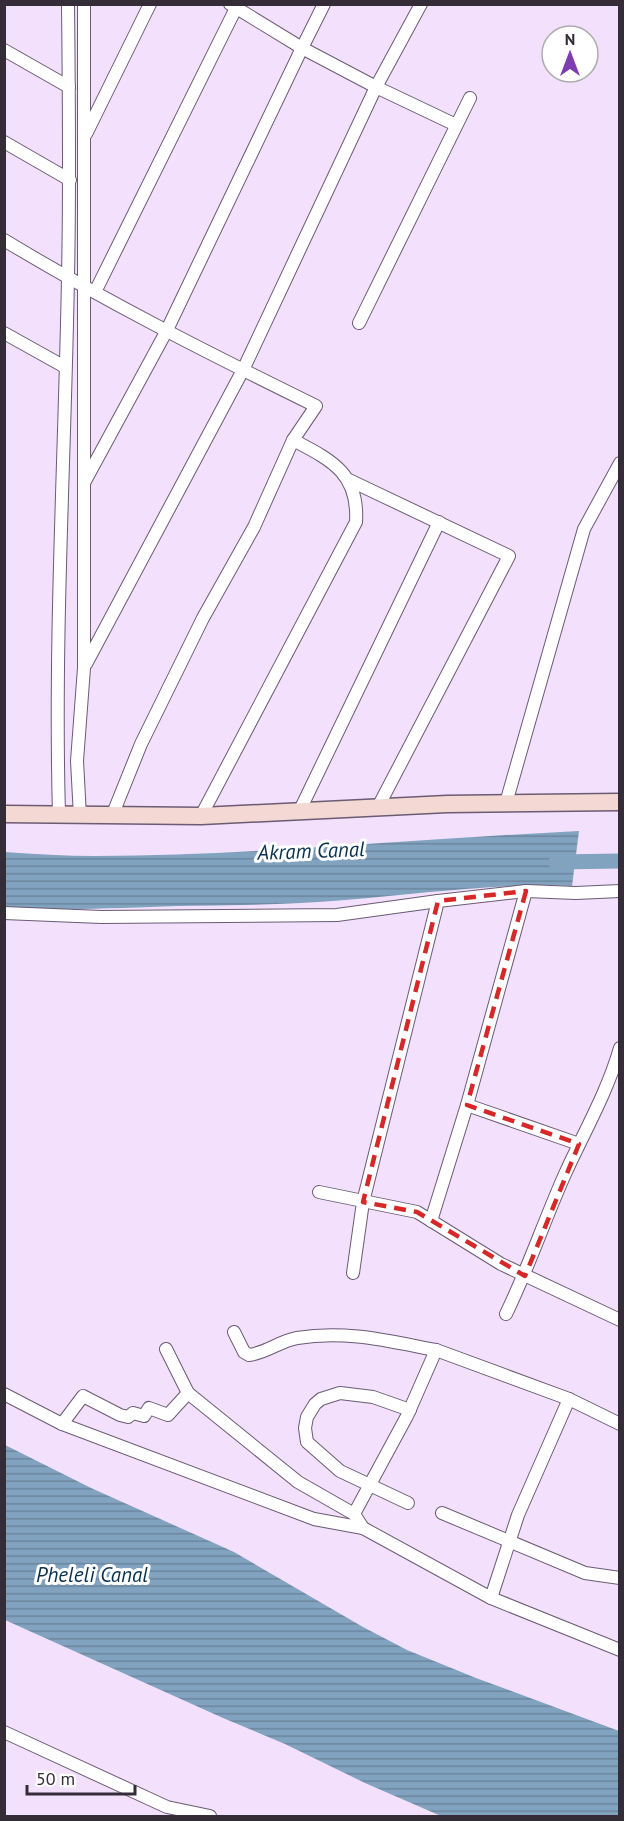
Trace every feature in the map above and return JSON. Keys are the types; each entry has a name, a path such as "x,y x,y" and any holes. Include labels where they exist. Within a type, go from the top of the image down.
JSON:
{"street":[{"path":"59,815 60,524 70,180 68,4"},
{"path":"80,816 77,762 84,668 84,484 90,289 84,137 84,4"},
{"path":"84,137 150,4"},
{"path":"84,484 166,332 324,4"},
{"path":"84,668 243,370 376,87 421,4"},
{"path":"90,289 235,6 302,48 456,125"},
{"path":"4,50 69,87"},
{"path":"359,322 470,98"},
{"path":"4,142 70,180"},
{"path":"4,240 166,332 316,406 293,440 254,527 203,618 141,744 112,816"},
{"path":"4,333 65,367"},
{"path":"293,440 327,458 349,480 507,553 509,560 378,807"},
{"path":"506,803 584,529 620,463"},
{"path":"201,816 356,522 357,504 349,480"},
{"path":"300,810 439,522"},
{"path":"4,814 201,816 378,807 620,802"},
{"path":"431,1221 467,1105 526,891"},
{"path":"4,913 101,917 338,915 526,891 576,893 620,891"},
{"path":"353,1273 363,1202 438,902"},
{"path":"507,1314 525,1276 564,1175 615,1079 620,1048"},
{"path":"467,1105 579,1144"},
{"path":"319,1192 417,1212 501,1264 620,1320"},
{"path":"234,1332 244,1352 249,1355 295,1338 326,1336 364,1336 436,1350 569,1399 620,1424"},
{"path":"166,1349 188,1393 298,1482 354,1514 363,1528"},
{"path":"354,1514 410,1410 436,1350"},
{"path":"62,1424 82,1396 128,1417 133,1413 144,1416 149,1408 168,1415 188,1393"},
{"path":"408,1503 340,1471 307,1442 305,1428 306,1417 321,1399 340,1393 373,1397 410,1410"},
{"path":"4,1394 62,1424 314,1519 363,1528 491,1598 620,1650"},
{"path":"491,1598 518,1515 569,1399"},
{"path":"442,1513 585,1573 620,1578"},
{"path":"4,1732 167,1808 210,1816"}],"highlighted area":[{"path":"526,891 467,1105 579,1144 525,1276 417,1212 363,1202 438,901"}],"water":[{"path":"579,831 572,886 487,888 282,904 91,909 5,907 4,852 96,856 217,853"},
{"name":"Pheleli Canal","path":"5,1445 91,1488 234,1552 407,1650 619,1731 619,1816 441,1816 5,1620"}],"waterway":[{"name":"Akram Canal","path":"556,862 620,861"}]}
